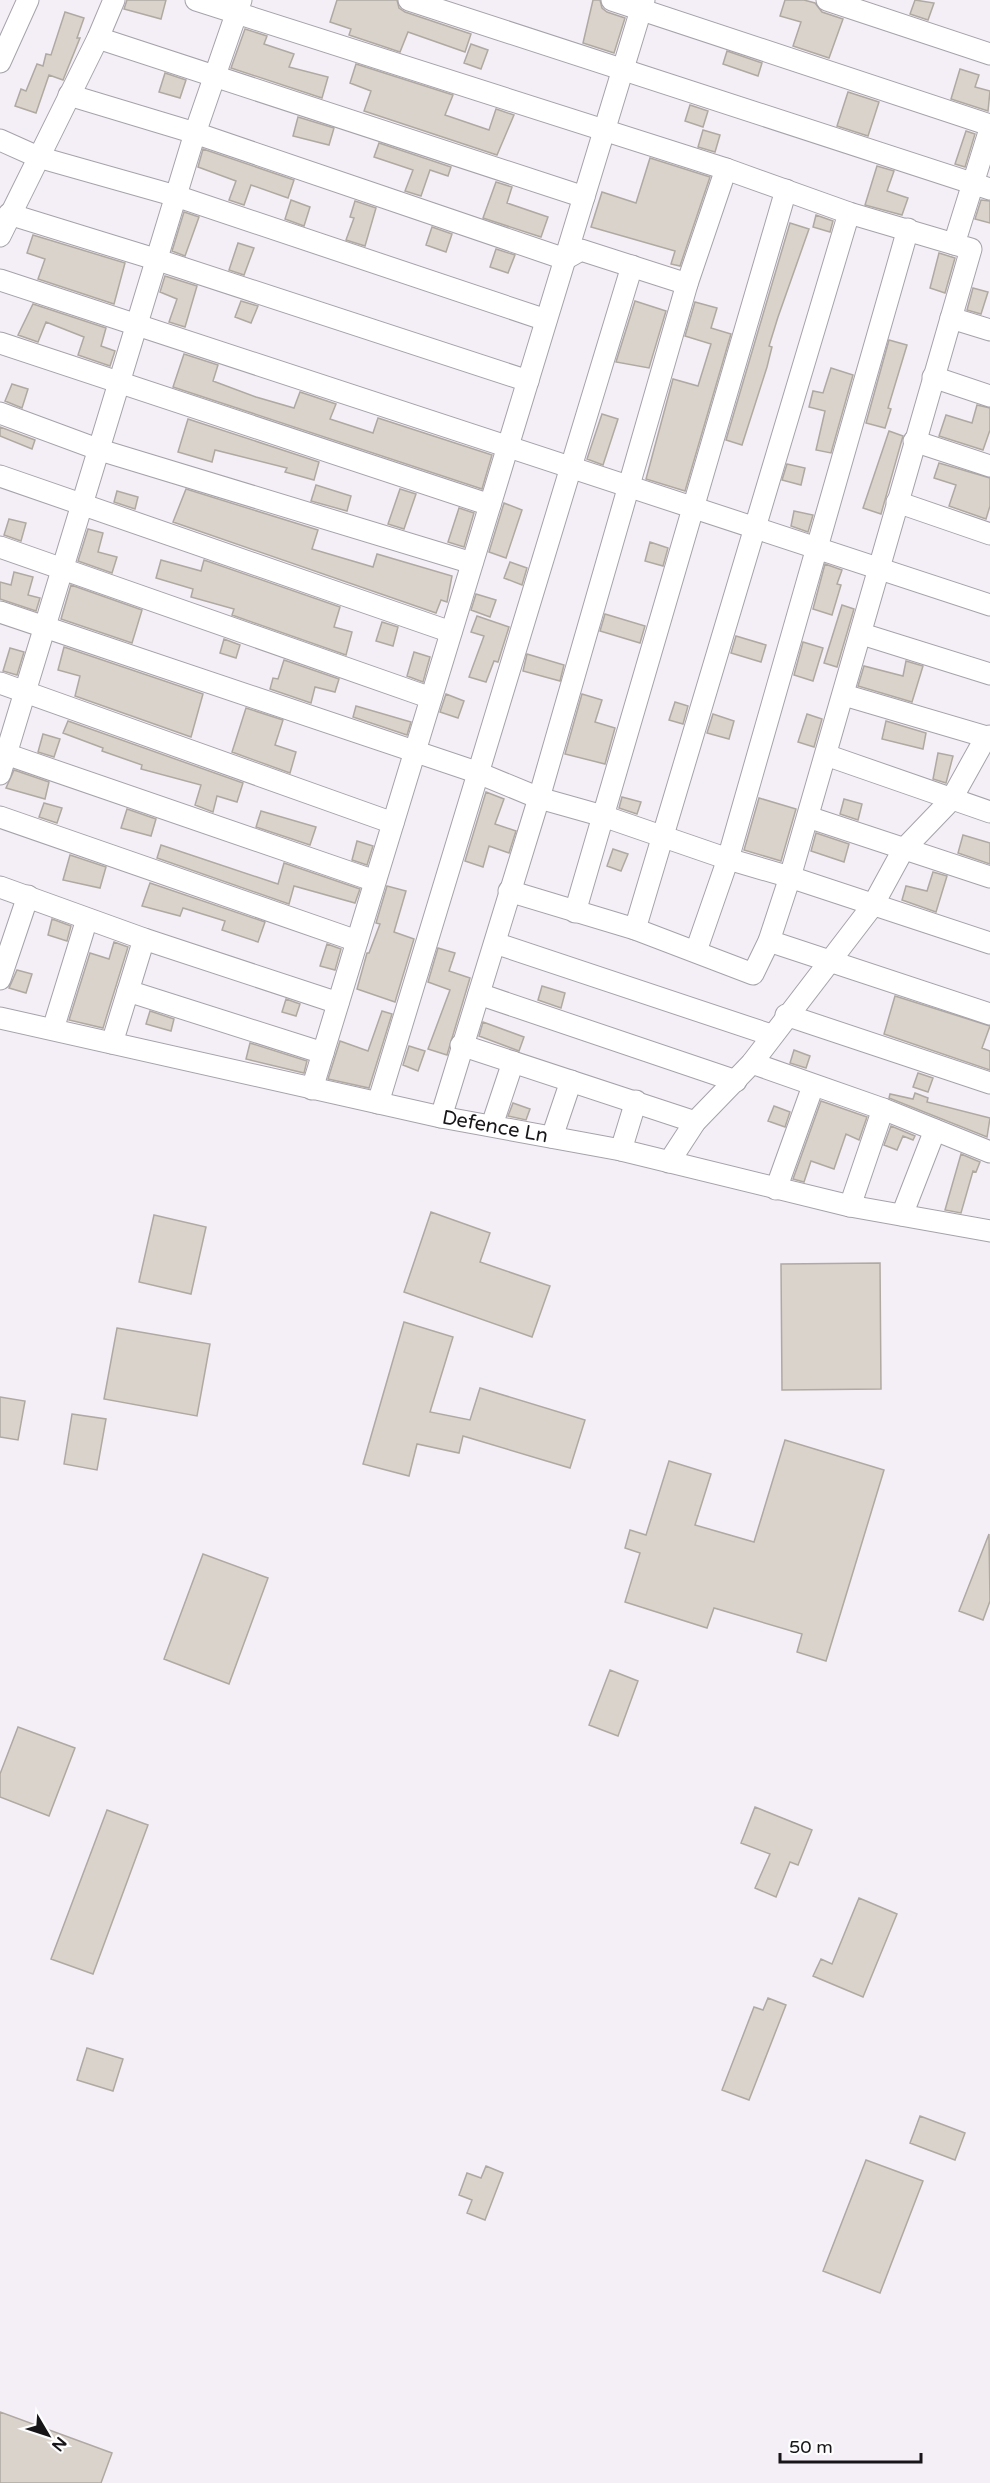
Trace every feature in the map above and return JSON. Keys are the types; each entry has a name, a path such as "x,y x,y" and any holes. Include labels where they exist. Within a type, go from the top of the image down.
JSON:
{"street":[{"path":"0,62 28,0"},
{"path":"0,236 98,38 114,0"},
{"path":"196,0 239,6 604,131 726,169 849,213 971,249"},
{"path":"409,0 981,186"},
{"path":"509,891 635,929 753,974 769,941 790,877 862,634 878,568 971,249 990,127 642,5 612,0"},
{"path":"827,0 990,54"},
{"path":"312,1089 642,5"},
{"path":"239,6 195,133 100,450 2,760 375,881"},
{"path":"98,38 584,197"},
{"path":"69,95 195,133 565,259 581,250 687,284"},
{"path":"0,140 38,158 176,196 546,320"},
{"path":"441,1117 539,798 687,284 726,169"},
{"path":"575,912 786,190"},
{"path":"635,929 849,213"},
{"path":"9,214 158,260 528,381"},
{"path":"696,951 728,859 908,229"},
{"path":"378,1103 476,772 632,266"},
{"path":"0,280 755,530 990,605"},
{"path":"951,318 990,330"},
{"path":"0,343 118,384 490,505"},
{"path":"933,377 990,396"},
{"path":"0,413 100,450 472,563"},
{"path":"914,441 990,466"},
{"path":"0,476 451,632"},
{"path":"897,502 990,534"},
{"path":"0,547 431,698"},
{"path":"0,612 44,629 476,772 539,798 603,816 728,859 990,943"},
{"path":"862,634 990,674"},
{"path":"0,683 393,823"},
{"path":"669,1162 695,1122 752,1063 786,1015 873,905 903,849 951,800 989,737 844,695"},
{"path":"826,755 990,812"},
{"path":"0,816 357,941"},
{"path":"808,817 990,877"},
{"path":"0,886 144,939 338,1003"},
{"path":"0,979 28,897"},
{"path":"53,1029 87,919"},
{"path":"112,1043 144,939"},
{"path":"769,941 990,1014"},
{"path":"495,943 771,1035"},
{"path":"128,991 322,1053"},
{"path":"478,994 736,1081"},
{"path":"786,1015 990,1083"},
{"name":"Defence Ln","path":"0,1018 441,1117 621,1150 849,1206 990,1231"},
{"path":"461,1046 695,1122"},
{"path":"492,1125 513,1062"},
{"path":"752,1063 883,1109 990,1152"},
{"path":"552,1137 571,1081"},
{"path":"776,1189 813,1086"},
{"path":"621,1150 636,1101"},
{"path":"849,1206 883,1109"},
{"path":"902,1215 935,1130"}],"building":[{"path":"127,0 166,0 161,19 124,9"},
{"path":"337,0 397,0 399,8 405,12 471,34 465,52 408,32 400,52 349,35 351,29 330,22"},
{"path":"593,0 600,0 602,8 607,12 625,18 614,53 583,43"},
{"path":"785,0 804,0 815,3 822,12 843,19 829,58 793,46 801,22 780,16"},
{"path":"915,0 934,3 928,20 910,14"},
{"path":"65,12 84,18 77,38 80,38 63,80 49,75 36,113 15,106 21,89 26,91 37,64 43,66 46,54 51,55"},
{"path":"245,29 267,36 264,44 294,54 289,67 328,77 322,98 231,68"},
{"path":"471,44 488,50 481,69 464,63"},
{"path":"727,51 762,63 758,76 723,64"},
{"path":"356,64 453,95 445,115 489,130 496,109 514,115 497,155 364,111 371,91 350,83"},
{"path":"960,69 979,75 975,87 990,91 988,111 951,99"},
{"path":"165,73 186,80 180,98 159,92"},
{"path":"848,92 879,102 868,136 837,126"},
{"path":"690,105 708,111 703,127 685,121"},
{"path":"298,117 334,128 329,145 293,136"},
{"path":"703,130 720,135 715,152 698,147"},
{"path":"966,131 975,134 965,167 955,164"},
{"path":"379,143 451,167 448,176 430,170 421,196 405,191 413,170 374,157"},
{"path":"203,149 294,180 288,198 251,185 244,205 229,200 236,181 198,167"},
{"path":"650,158 710,177 680,266 671,264 675,251 591,227 602,192 636,203"},
{"path":"877,166 894,171 887,191 908,198 902,215 865,205"},
{"path":"496,182 512,187 507,203 548,217 541,237 483,218"},
{"path":"291,200 310,207 304,226 285,219"},
{"path":"981,200 990,201 990,223 975,219"},
{"path":"355,201 376,208 365,246 346,240 354,218 350,217"},
{"path":"184,212 199,217 185,256 172,251"},
{"path":"816,215 833,221 830,232 813,227"},
{"path":"790,223 809,229 769,346 772,347 767,367 742,445 726,440"},
{"path":"432,227 452,234 446,252 426,245"},
{"path":"33,235 125,263 114,304 38,279 45,259 27,253"},
{"path":"238,243 254,248 244,275 229,270"},
{"path":"496,249 515,255 508,273 490,267"},
{"path":"939,253 955,258 945,293 930,288"},
{"path":"165,276 197,286 185,327 169,322 177,299 160,292"},
{"path":"973,288 988,292 981,314 967,310"},
{"path":"241,301 258,306 251,323 235,317"},
{"path":"635,301 666,311 649,368 616,362"},
{"path":"695,302 717,308 711,328 731,334 685,491 646,479 673,379 698,386 711,344 685,336"},
{"path":"33,304 106,328 101,346 115,351 110,366 78,355 84,337 46,322 38,342 18,335"},
{"path":"889,340 907,345 888,408 891,409 885,428 866,423"},
{"path":"184,354 218,365 213,381 256,397 294,408 300,392 336,404 330,419 373,433 378,418 492,455 482,489 173,387"},
{"path":"831,368 853,375 831,453 816,450 825,411 809,407 813,391 823,393"},
{"path":"12,384 28,389 22,408 5,401"},
{"path":"977,405 990,408 990,430 983,450 939,436 946,415 972,423"},
{"path":"602,414 618,419 603,465 587,459"},
{"path":"188,419 319,462 314,480 285,472 287,468 215,450 212,462 178,452"},
{"path":"0,427 35,440 32,449 0,436"},
{"path":"889,431 903,436 881,514 863,508"},
{"path":"939,463 990,478 990,506 986,519 949,506 956,485 934,478"},
{"path":"787,464 805,468 801,485 782,480"},
{"path":"316,485 351,496 347,511 311,501"},
{"path":"186,489 318,530 312,549 373,567 377,554 452,576 447,602 441,600 436,613 173,522"},
{"path":"400,489 416,494 404,529 388,524"},
{"path":"117,491 138,497 135,509 114,502"},
{"path":"504,503 522,510 506,558 489,552"},
{"path":"459,508 474,513 464,547 448,542"},
{"path":"794,511 813,515 808,532 791,526"},
{"path":"9,519 26,523 21,541 4,535"},
{"path":"88,529 103,533 98,552 117,557 112,573 78,561"},
{"path":"650,542 668,548 663,566 645,561"},
{"path":"161,560 201,571 204,560 340,607 334,627 352,632 346,655 232,615 234,609 191,597 193,589 156,578"},
{"path":"510,562 527,568 522,585 504,578"},
{"path":"825,564 842,570 837,584 841,585 832,615 813,609"},
{"path":"14,572 33,577 28,595 40,598 36,611 0,599 0,582 11,585"},
{"path":"71,585 142,610 132,643 61,619"},
{"path":"476,594 496,600 490,617 471,610"},
{"path":"842,605 854,609 837,667 824,663"},
{"path":"605,614 645,626 640,643 600,631"},
{"path":"477,616 509,627 498,662 494,661 486,682 469,677 484,636 471,632"},
{"path":"382,622 398,627 393,646 376,641"},
{"path":"736,636 766,645 761,662 731,653"},
{"path":"224,639 240,645 236,658 220,653"},
{"path":"803,642 823,648 813,681 794,675"},
{"path":"64,647 203,694 191,737 75,696 80,676 58,670"},
{"path":"10,648 24,652 17,675 3,671"},
{"path":"414,652 430,657 423,682 407,676"},
{"path":"527,654 564,665 560,681 523,671"},
{"path":"284,660 339,679 335,692 315,687 311,703 270,689 273,678 278,679"},
{"path":"906,661 923,666 912,702 858,686 864,666 903,676"},
{"path":"446,694 464,701 458,718 440,712"},
{"path":"582,694 602,700 595,722 615,728 605,764 565,754"},
{"path":"675,702 688,706 683,724 669,720"},
{"path":"356,706 411,722 407,735 353,717"},
{"path":"246,708 283,720 275,745 296,752 290,773 232,752"},
{"path":"713,714 734,721 729,739 707,733"},
{"path":"807,714 822,719 814,747 798,742"},
{"path":"68,721 243,783 237,802 217,796 213,812 195,805 201,785 141,769 142,765 102,751 103,748 63,733"},
{"path":"886,721 926,733 923,749 882,739"},
{"path":"43,734 60,739 54,757 38,752"},
{"path":"938,753 953,756 946,783 933,779"},
{"path":"14,770 49,782 45,799 6,788"},
{"path":"486,792 504,799 495,824 516,831 509,853 489,846 483,867 465,861"},
{"path":"622,797 641,802 637,814 619,808"},
{"path":"759,798 796,809 781,861 744,850"},
{"path":"844,799 862,804 858,820 840,814"},
{"path":"44,803 62,808 57,823 39,817"},
{"path":"127,809 156,819 151,836 121,828"},
{"path":"261,811 316,827 310,845 256,827"},
{"path":"816,833 849,844 844,862 811,851"},
{"path":"963,835 990,843 990,864 958,853"},
{"path":"357,841 373,846 367,865 352,860"},
{"path":"161,845 278,884 284,863 360,889 355,903 294,886 289,904 157,858"},
{"path":"613,849 628,854 621,871 607,866"},
{"path":"70,855 106,867 100,888 63,880"},
{"path":"933,872 947,876 936,912 902,900 906,886 927,891"},
{"path":"150,883 265,922 258,942 222,930 225,921 183,908 180,916 142,906"},
{"path":"387,886 406,891 394,932 414,939 395,1002 357,989 367,953 369,953 380,924 376,923"},
{"path":"52,919 71,926 67,941 48,935"},
{"path":"114,942 128,947 103,1028 69,1020 90,953 109,959"},
{"path":"327,944 341,949 335,970 320,966"},
{"path":"438,948 455,953 449,971 470,978 447,1055 428,1049 450,990 428,982"},
{"path":"17,970 32,974 26,993 9,988"},
{"path":"542,986 565,993 561,1008 538,1000"},
{"path":"895,996 990,1026 982,1048 990,1051 990,1070 884,1034"},
{"path":"286,999 300,1004 296,1016 282,1012"},
{"path":"150,1011 174,1019 171,1031 146,1024"},
{"path":"382,1011 392,1014 369,1088 328,1079 340,1041 368,1051"},
{"path":"483,1022 524,1037 519,1051 479,1036"},
{"path":"250,1043 307,1061 304,1073 246,1059"},
{"path":"409,1046 425,1051 418,1071 403,1065"},
{"path":"794,1050 810,1056 806,1068 790,1063"},
{"path":"918,1073 933,1078 928,1092 913,1087"},
{"path":"915,1093 928,1098 927,1102 990,1118 987,1137 889,1098 890,1094 913,1099"},
{"path":"821,1101 867,1117 859,1140 846,1134 834,1169 811,1161 804,1182 793,1179"},
{"path":"513,1103 530,1109 526,1120 508,1116"},
{"path":"774,1106 790,1112 785,1127 768,1121"},
{"path":"891,1126 915,1136 913,1140 903,1136 897,1150 884,1145"},
{"path":"961,1154 980,1162 976,1172 973,1171 961,1213 945,1210"},
{"path":"431,1212 490,1233 480,1262 550,1286 532,1337 404,1292"},
{"path":"154,1215 206,1227 191,1294 139,1282"},
{"path":"880,1263 881,1389 782,1390 781,1264"},
{"path":"404,1322 453,1337 430,1412 470,1420 480,1388 585,1420 570,1468 463,1436 459,1453 417,1444 409,1476 363,1464"},
{"path":"117,1328 210,1344 197,1416 104,1399"},
{"path":"0,1397 25,1401 18,1440 0,1437"},
{"path":"72,1414 106,1419 97,1470 64,1464"},
{"path":"785,1440 884,1470 826,1661 797,1652 802,1634 714,1608 707,1628 625,1602 640,1553 625,1548 630,1530 646,1535 669,1461 711,1474 695,1525 754,1542"},
{"path":"989,1534 990,1601 983,1620 959,1611"},
{"path":"203,1554 268,1578 229,1684 164,1659"},
{"path":"610,1670 638,1681 618,1736 589,1725"},
{"path":"18,1727 75,1748 49,1816 0,1797 0,1774"},
{"path":"755,1807 812,1830 798,1865 790,1862 776,1897 755,1888 770,1854 741,1843"},
{"path":"107,1810 148,1825 93,1974 51,1959"},
{"path":"859,1898 897,1914 863,1997 813,1976 821,1959 832,1964"},
{"path":"768,1998 786,2005 749,2100 722,2090 754,2007 763,2010"},
{"path":"87,2048 123,2059 113,2091 77,2080"},
{"path":"920,2116 965,2133 955,2160 910,2143"},
{"path":"866,2160 923,2181 880,2293 823,2271"},
{"path":"486,2166 503,2173 485,2220 467,2213 472,2200 459,2195 467,2173 481,2178"},
{"path":"0,2412 112,2453 101,2483 0,2483"}]}
